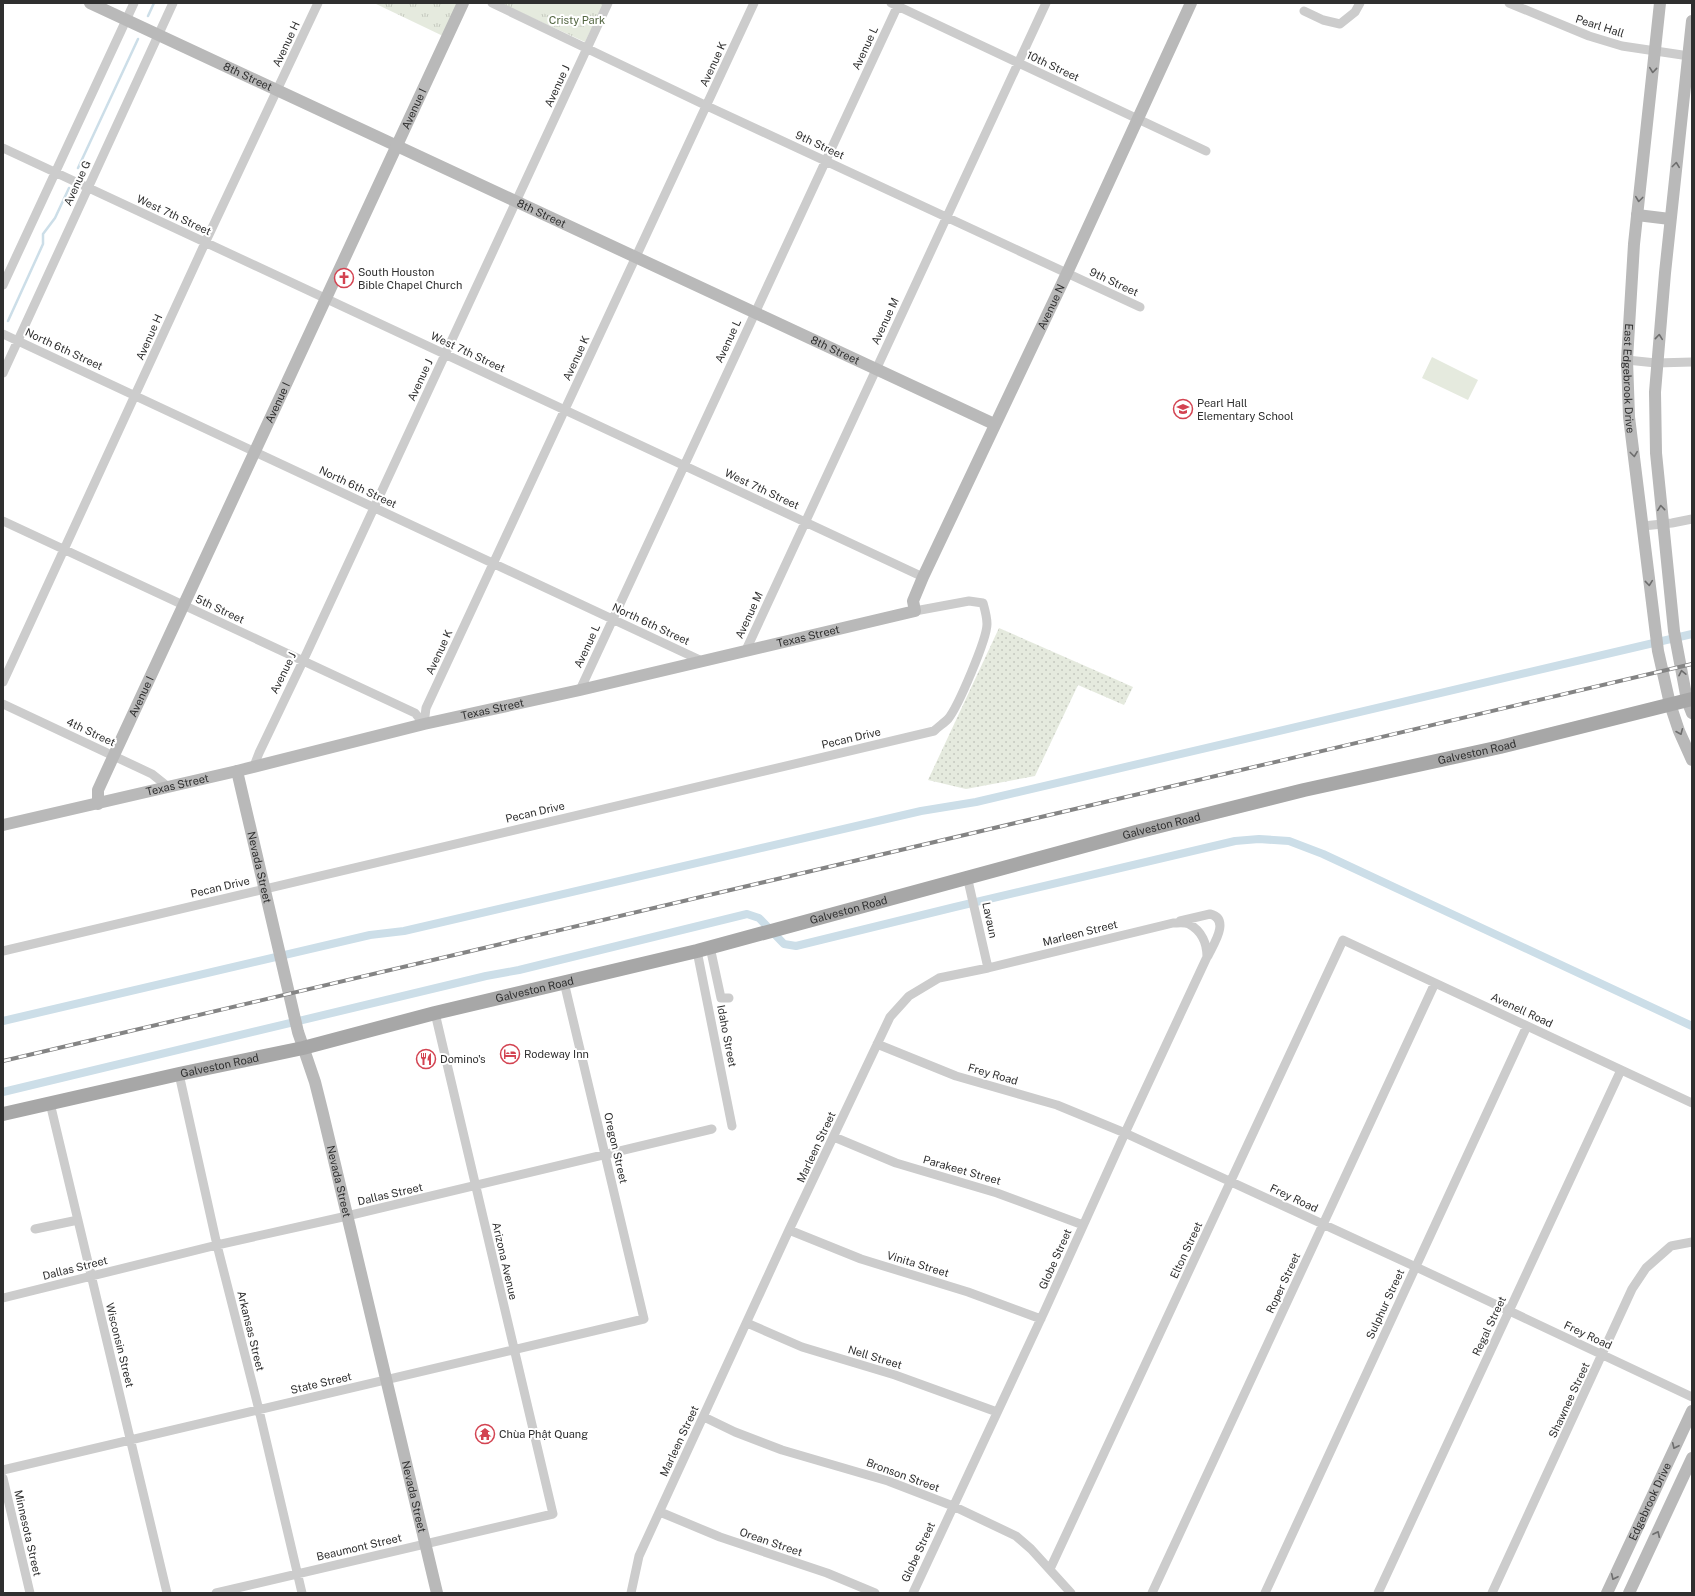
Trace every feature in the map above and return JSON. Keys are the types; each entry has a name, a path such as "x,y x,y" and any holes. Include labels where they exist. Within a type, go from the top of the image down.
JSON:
{"main road":[{"name":"Galveston Road","path":"3,1114 179,1074 304,1048 435,1013 704,949 967,876 1304,790 1500,747 1670,704 1690,704"}],"street":[{"name":"8th Street","path":"90,3 994,424"},
{"path":"3,285 134,3"},
{"name":"Avenue G","path":"3,373 173,3"},
{"name":"Avenue H","path":"3,682 136,396 205,243 318,3"},
{"name":"Avenue I","path":"98,804 98,790 463,3"},
{"name":"9th Street","path":"492,3 706,106 1140,307"},
{"name":"Avenue J","path":"254,766 258,753 303,661 608,3"},
{"name":"Avenue K","path":"424,724 426,708 754,3"},
{"name":"Avenue M","path":"746,650 1046,3"},
{"name":"Avenue N","path":"915,611 913,601 923,577 994,424 1067,273 1192,3"},
{"path":"1304,11 1323,20 1340,24 1356,12 1360,3"},
{"name":"Pearl Hall","path":"1508,3 1589,36 1622,46 1689,56"},
{"name":"East Edgebrook Drive","path":"1660,3 1634,244 1627,360 1629,417 1656,637 1670,704"},
{"name":"10th Street","path":"896,4 1206,151"},
{"name":"Avenue L","path":"580,690 826,161 896,4"},
{"path":"1690,704 1674,630 1656,453 1655,392 1656,362 1670,219 1692,21"},
{"name":"West 7th Street","path":"3,148 923,577"},
{"path":"1637,215 1670,219"},
{"name":"North 6th Street","path":"3,334 702,661"},
{"path":"1627,360 1692,362"},
{"path":"1643,526 1692,519"},
{"name":"5th Street","path":"3,521 415,713 424,724"},
{"name":"Texas Street","path":"3,825 237,771 424,724 580,690 915,611 969,601 983,603"},
{"name":"Pecan Drive","path":"3,951 264,888 934,731 949,718 965,686 982,644 987,625 983,603"},
{"name":"4th Street","path":"3,704 114,755 152,774 167,786"},
{"path":"1670,704 1679,731 1692,760"},
{"name":"Nevada Street","path":"237,771 298,1032 315,1082 437,1593"},
{"name":"Lavaun","path":"967,876 988,968"},
{"name":"Globe Street","path":"912,1593 1041,1319 1221,926 1220,921 1214,915 1210,914 1173,923"},
{"name":"Marleen Street","path":"631,1593 639,1556 789,1230 890,1017 909,996 939,978 988,968 1173,923 1188,924 1200,934 1207,946 1207,957"},
{"name":"Avenell Road","path":"1343,940 1692,1103"},
{"name":"Elton Street","path":"1050,1569 1343,940"},
{"path":"704,949 721,998 729,998"},
{"name":"Idaho Street","path":"704,949 732,1126"},
{"name":"Oregon Street","path":"564,982 644,1320"},
{"name":"Roper Street","path":"1152,1593 1435,983"},
{"name":"Arizona Avenue","path":"435,1013 553,1514"},
{"name":"Sulphur Street","path":"1265,1593 1528,1026"},
{"name":"Frey Road","path":"877,1044 956,1076 1057,1105 1125,1133 1416,1267 1692,1397"},
{"name":"Regal Street","path":"1378,1593 1621,1070"},
{"name":"Arkansas Street","path":"179,1074 218,1245 302,1593"},
{"name":"Wisconsin Street","path":"50,1103 167,1593"},
{"name":"Dallas Street","path":"3,1298 218,1245 712,1130"},
{"name":"Parakeet Street","path":"834,1137 896,1163 997,1192 1083,1226"},
{"path":"35,1229 78,1220"},
{"name":"Vinita Street","path":"789,1230 861,1259 968,1292 1041,1319"},
{"name":"Shawnee Street","path":"1492,1593 1603,1355 1632,1289 1646,1268 1671,1246 1692,1242"},
{"name":"State Street","path":"3,1470 644,1320"},
{"name":"Nell Street","path":"747,1323 802,1347 895,1375 997,1412"},
{"name":"Edgebrook Drive","path":"1607,1593 1692,1411"},
{"name":"Bronson Street","path":"704,1417 735,1432 782,1450 888,1480 952,1506 1016,1536 1031,1549 1071,1593"},
{"name":"Edgebrook Drive","path":"1629,1593 1692,1458"},
{"name":"Minnesota Street","path":"3,1478 30,1593"},
{"name":"Orean Street","path":"660,1512 720,1537 826,1573 876,1593"},
{"name":"Beaumont Street","path":"216,1593 553,1514"},
{"path":"1622,1561 1640,1569"}],"green space":[{"path":"374,3 459,3 443,36"},
{"name":"Cristy Park","path":"500,3 604,3 585,42"},
{"path":"521,3 596,3 588,20 576,28"},
{"path":"1432,357 1478,380 1468,400 1422,378"},
{"path":"999,628 1133,687 1124,705 1078,685 1035,776 966,789 928,780"}],"waterway":[{"path":"148,16 154,3"},
{"path":"78,168 138,39"},
{"path":"8,321 43,244 43,234 55,218 69,188"},
{"path":"3,1021 370,935 404,931 921,811 976,802 1692,634"},
{"path":"3,1092 486,976 519,970 747,914 759,918 784,944 796,946 1235,841 1259,839 1289,841 1323,854 1692,1026"}],"railway":[{"path":"3,1061 1692,664"}],"place":[{"name":"South Houston Bible Chapel Church","path":"344,278"},
{"name":"Pearl Hall Elementary School","path":"1183,409"},
{"name":"Rodeway Inn","path":"510,1054"},
{"name":"Domino's","path":"426,1059"},
{"name":"Chùa Phật Quang","path":"485,1434"}]}
